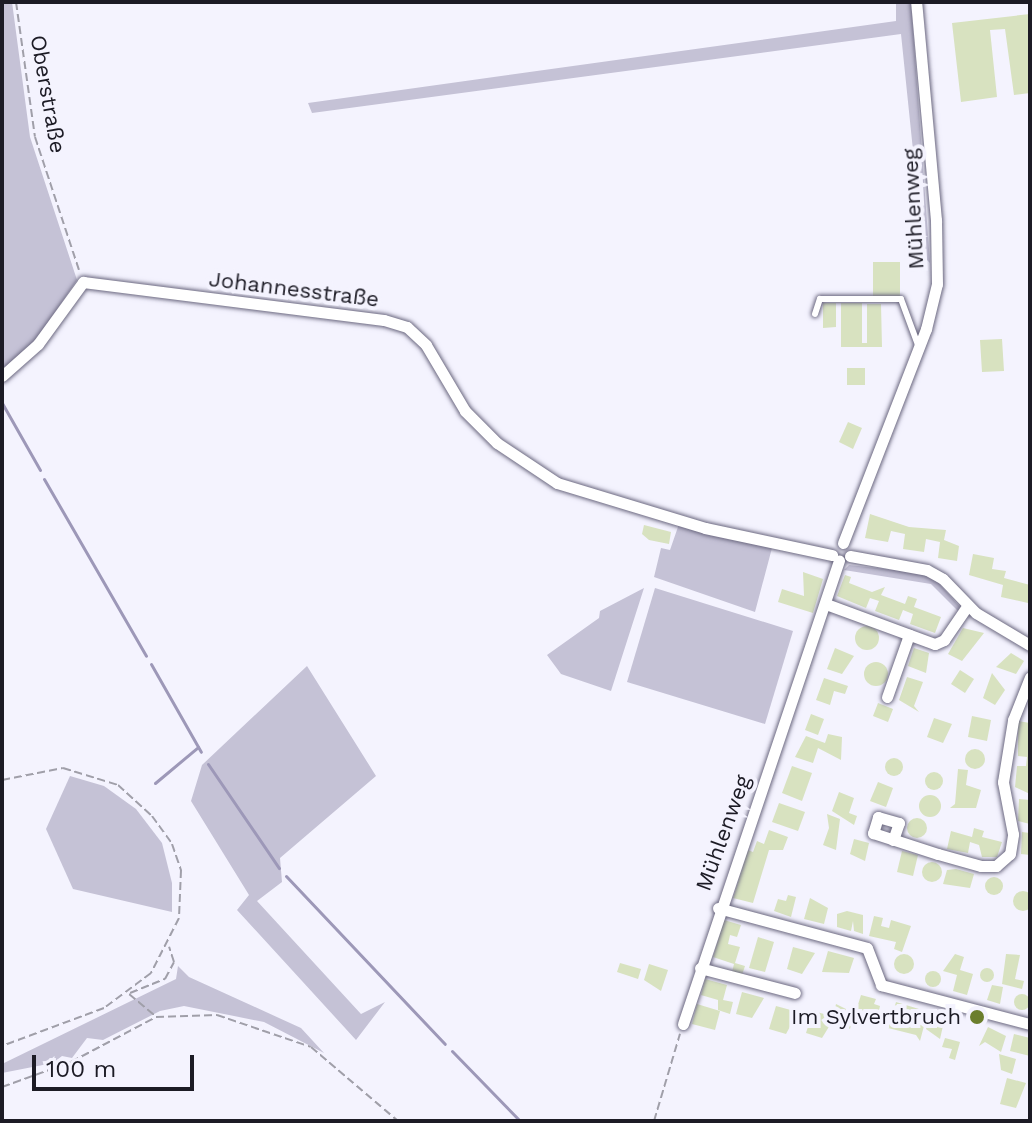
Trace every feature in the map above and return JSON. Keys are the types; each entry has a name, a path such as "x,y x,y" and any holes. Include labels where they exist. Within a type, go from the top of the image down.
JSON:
{"street":[{"name":"Mühlenweg","path":"683,1024 718,908 826,604 840,557 835,546 843,543 918,348 937,284 937,236 916,2"},
{"path":"2,376 38,344 83,282"},
{"name":"Johannesstraße","path":"83,282 407,327 426,345 465,411 497,443 557,483 705,528 840,557 927,570 943,579 968,605 1030,645"},
{"path":"826,604 909,635 941,642 968,605"},
{"path":"887,697 909,635"},
{"path":"893,840 981,866 996,866 1010,854 1013,834 1003,782 1013,720 1030,677"},
{"path":"718,908 867,948 873,976 881,985 1030,1024"},
{"path":"700,968 795,993"}],"lane":[{"path":"815,314 820,299 901,299 918,348"}],"path":[{"name":"Oberstraße","path":"16,2 35,137 83,282"},
{"path":"2,780 63,768 118,785 139,802 172,844 181,870 179,918 169,945 151,973 129,993 104,1008 2,1046"},
{"path":"129,993 150,989 165,979 174,962 169,945"},
{"path":"129,993 156,1017"},
{"path":"2,1087 71,1062 156,1017 217,1015 311,1047 398,1121"},
{"path":"654,1121 683,1024"}],"shaded area":[{"path":"2,2 12,2 30,137 77,280 36,340 2,371"},
{"path":"896,2 911,2 930,263 924,257 901,34 312,113 308,103 896,21"},
{"path":"679,524 772,548 755,612 654,577 661,548 670,550"},
{"path":"849,565 921,573 935,579 960,607 958,611 931,584 844,570"},
{"path":"644,588 611,691 561,674 547,655 599,618 600,611"},
{"path":"655,588 793,631 765,724 627,682"},
{"path":"307,666 376,776 280,858 282,882 257,901 361,1014 385,1002 356,1040 237,910 249,895 191,801 202,765"},
{"path":"70,776 104,786 136,809 162,843 172,883 172,912 73,889 46,829"},
{"path":"178,966 189,977 301,1028 324,1053 264,1022 184,1006 160,1011 103,1040 87,1038 72,1058 62,1056 53,1063 2,1073 2,1064 176,979"}],"building":[{"path":"1030,14 1030,93 1014,95 1005,29 990,30 997,97 961,102 952,23"},
{"path":"873,262 900,262 900,296 873,296"},
{"path":"823,303 836,303 836,327 823,328"},
{"path":"841,303 862,303 862,343 867,343 867,304 881,304 882,347 841,347"},
{"path":"1002,339 1004,371 982,372 980,340"},
{"path":"847,368 865,368 865,385 847,385"},
{"path":"848,422 862,428 853,449 839,442"},
{"path":"870,514 909,527 946,530 944,540 959,546 957,561 938,558 940,542 926,539 924,552 903,549 905,534 891,531 888,542 865,538"},
{"path":"644,525 671,532 669,544 649,540 642,534"},
{"path":"973,554 994,558 992,569 1006,571 1004,578 1030,585 1028,603 1001,597 1003,585 969,575"},
{"path":"803,572 823,579 813,613 778,602 782,589 804,596"},
{"path":"845,575 851,577 849,583 872,592 885,587 881,595 905,604 908,596 917,599 914,607 941,617 935,633 910,624 913,614 903,610 899,620 875,611 879,601 870,598 866,608 837,596"},
{"path":"867,626 875,630 879,638 875,646 867,650 859,646 855,638 859,630"},
{"path":"963,628 984,633 962,661 948,654"},
{"path":"835,648 854,656 842,674 827,669"},
{"path":"914,648 929,653 926,673 908,666"},
{"path":"1011,653 1024,661 1016,674 996,667"},
{"path":"876,662 884,666 888,674 884,682 876,686 868,682 864,674 868,666"},
{"path":"960,670 974,679 965,693 951,684"},
{"path":"992,673 1005,690 995,705 983,698"},
{"path":"907,677 923,682 914,706 919,712 899,700"},
{"path":"824,678 848,686 845,694 834,691 830,705 816,700"},
{"path":"878,703 893,709 888,722 873,716"},
{"path":"811,714 824,719 818,735 805,730"},
{"path":"972,716 991,720 987,741 968,737"},
{"path":"934,718 952,724 943,743 927,737"},
{"path":"1018,721 1030,723 1030,794 1015,787 1017,766 1026,766 1027,757 1018,756"},
{"path":"828,734 842,737 841,760 818,748 813,763 795,757 806,736 825,743"},
{"path":"975,749 982,752 985,759 982,766 975,769 968,766 965,759 968,752"},
{"path":"890,758 898,758 903,767 901,774 890,776 885,771 885,763"},
{"path":"792,766 812,773 802,801 782,793"},
{"path":"958,769 968,770 966,785 981,790 976,808 950,808 955,804"},
{"path":"934,772 943,781 934,790 925,781"},
{"path":"878,782 893,788 886,807 870,801"},
{"path":"839,792 854,798 849,813 857,816 854,825 832,811"},
{"path":"930,795 941,806 930,817 919,806"},
{"path":"1019,799 1030,800 1030,824 1018,821"},
{"path":"779,803 805,812 798,831 772,822"},
{"path":"827,814 840,819 836,850 823,845 829,828"},
{"path":"917,818 924,821 927,828 924,835 917,838 910,835 907,828 910,821"},
{"path":"974,828 984,831 982,837 1002,842 997,857 982,857 979,845 970,842 968,853 947,849 951,831 972,837"},
{"path":"769,830 788,837 783,850 769,850 753,903 733,898 748,850 753,852 757,841 764,844"},
{"path":"1022,832 1030,833 1030,855 1021,854"},
{"path":"854,839 869,843 865,861 850,854"},
{"path":"902,851 918,855 913,876 897,872"},
{"path":"932,862 939,865 942,872 939,879 932,882 925,879 922,872 925,865"},
{"path":"947,870 974,874 970,888 943,884"},
{"path":"990,877 998,877 1003,886 1001,893 990,895 985,890 985,882"},
{"path":"1023,891 1030,894 1033,901 1030,908 1023,911 1016,908 1013,901 1016,894"},
{"path":"788,895 796,897 791,917 774,911 778,899 786,901"},
{"path":"810,898 828,908 824,924 804,919"},
{"path":"847,911 863,915 863,934 854,931 853,921 851,931 837,927 837,914"},
{"path":"874,916 883,918 881,926 889,928 891,920 911,926 902,952 894,949 896,942 869,936"},
{"path":"724,920 741,925 737,937 730,935 728,944 740,947 735,963 745,966 742,975 732,972 734,964 713,957"},
{"path":"758,937 774,942 765,972 749,968"},
{"path":"793,947 815,953 802,974 787,969"},
{"path":"828,951 854,958 849,973 822,972"},
{"path":"904,954 911,957 914,964 911,971 904,974 897,971 894,964 897,957"},
{"path":"955,954 964,957 960,970 973,974 967,995 953,991 957,975 943,971"},
{"path":"1006,954 1020,955 1015,979 1024,981 1022,989 1002,984"},
{"path":"620,963 641,969 638,979 617,972"},
{"path":"649,964 668,970 661,991 644,980"},
{"path":"987,968 994,975 987,982 980,975"},
{"path":"930,971 936,971 941,979 939,985 930,987 925,982 925,976"},
{"path":"705,979 727,985 723,1000 733,1002 730,1014 718,1010 718,1000 701,995"},
{"path":"992,985 1003,987 1000,1004 987,1000"},
{"path":"742,992 764,998 752,1018 736,1014"},
{"path":"1022,994 1028,996 1028,1008 1022,1010 1016,1008 1014,1002 1016,996"},
{"path":"861,995 876,999 874,1004 880,1006 877,1019 856,1011"},
{"path":"896,1002 919,1009 915,1023 924,1026 920,1041 916,1035 888,1028"},
{"path":"697,1004 720,1011 715,1030 692,1024"},
{"path":"836,1004 854,1013 850,1029 841,1022 843,1015 834,1013"},
{"path":"776,1006 798,1012 786,1034 769,1029"},
{"path":"813,1011 835,1017 822,1038 806,1033"},
{"path":"930,1013 945,1017 940,1039 926,1029"},
{"path":"988,1027 1006,1036 1001,1052 985,1042 979,1046"},
{"path":"1014,1034 1030,1038 1030,1056 1010,1051"},
{"path":"945,1038 960,1042 955,1060 949,1058 952,1049 942,1047"},
{"path":"999,1054 1016,1059 1012,1074 1001,1070"},
{"path":"1007,1078 1026,1083 1016,1108 1000,1104"}],"waterway":[{"path":"2,403 40,470"},
{"path":"44,479 146,656"},
{"path":"151,664 201,752"},
{"path":"155,783 198,747"},
{"path":"208,764 279,868"},
{"path":"286,876 445,1044"},
{"path":"452,1051 520,1121"}],"place":[{"name":"Im Sylvertbruch","path":"977,1017"}]}
